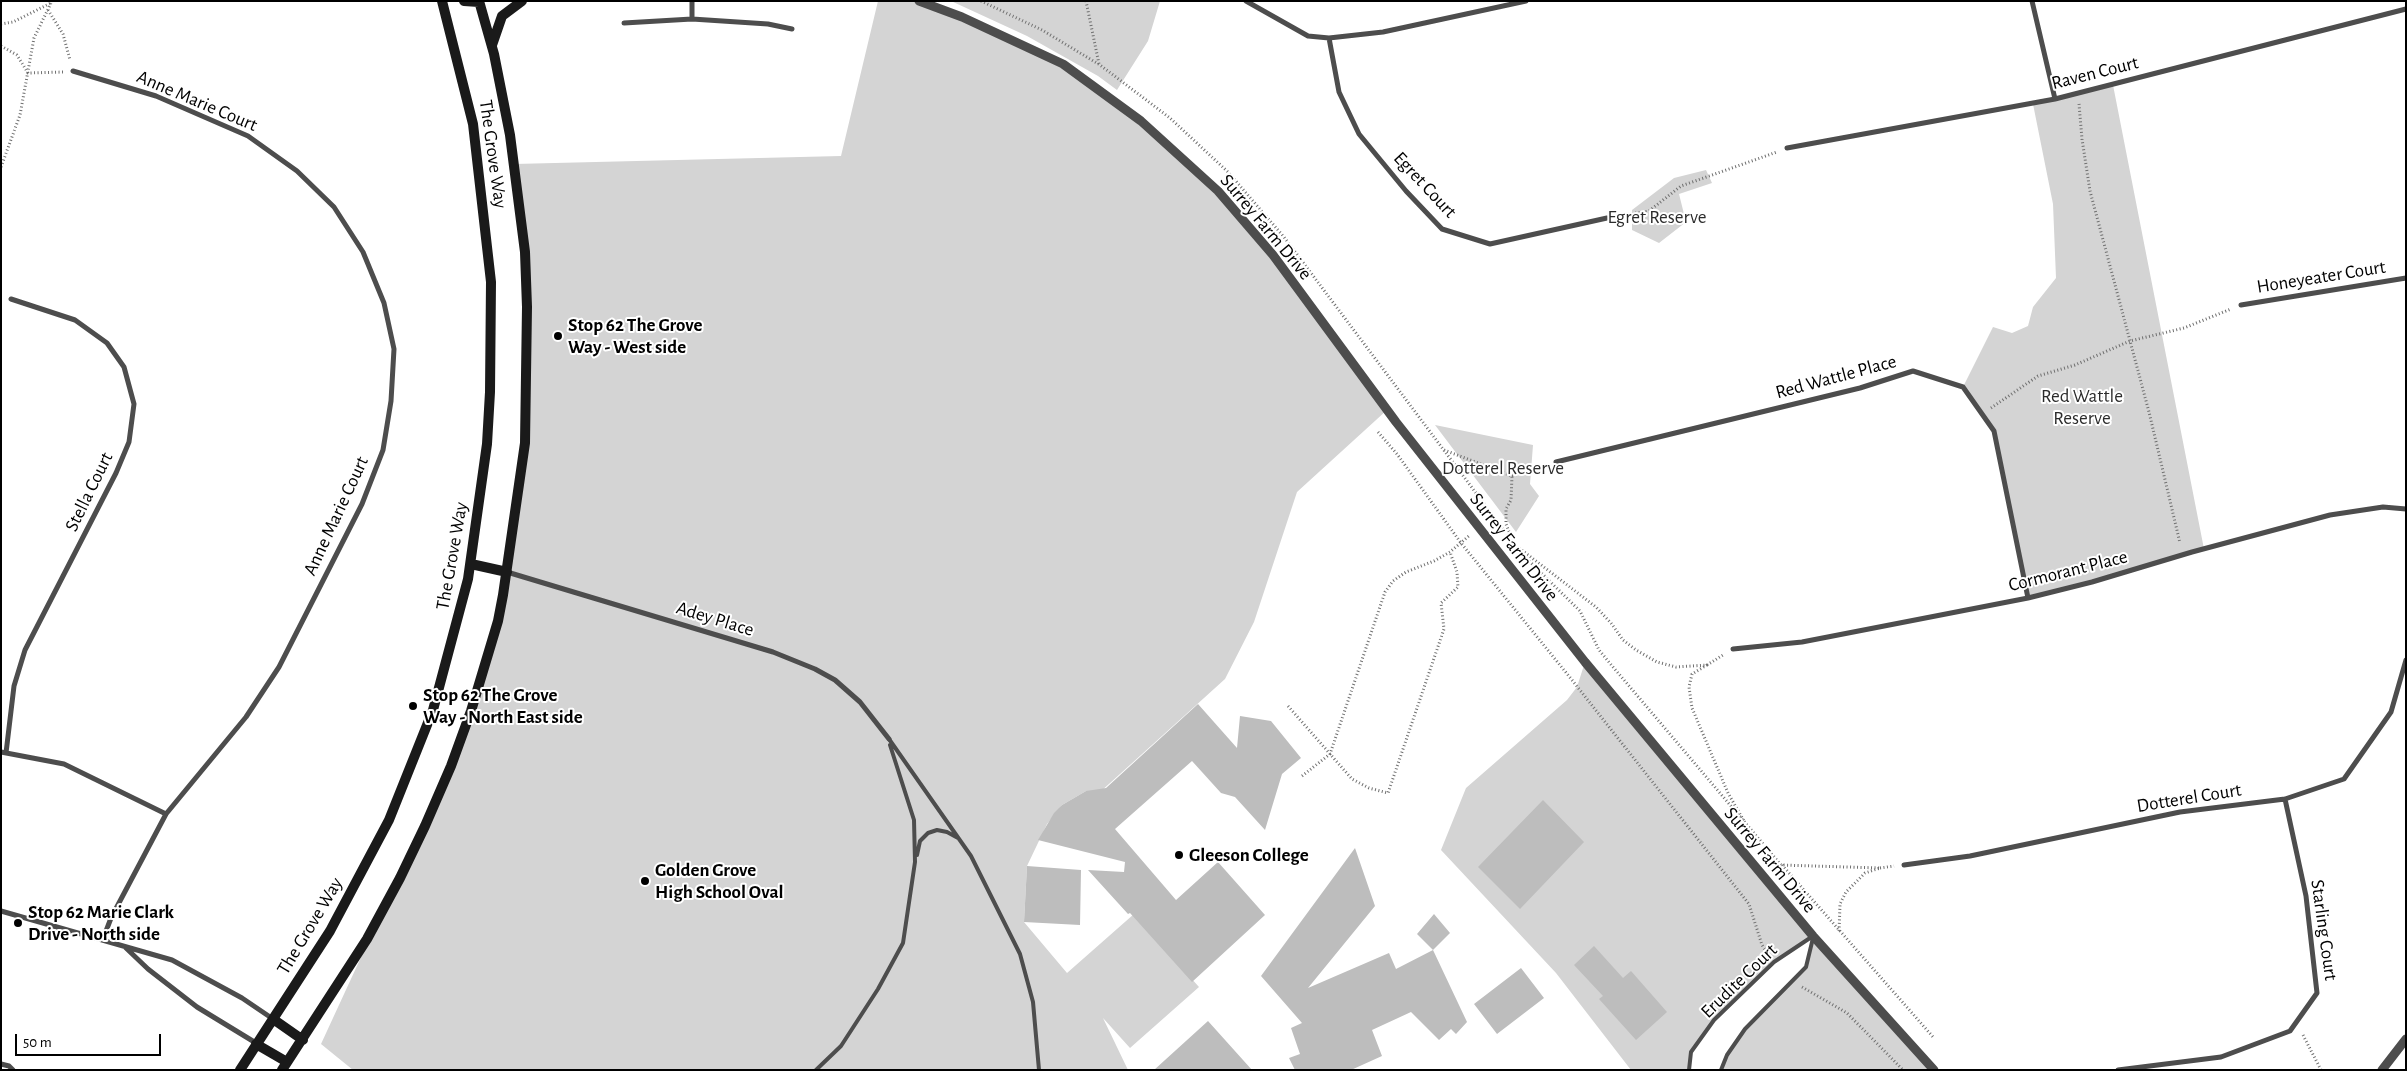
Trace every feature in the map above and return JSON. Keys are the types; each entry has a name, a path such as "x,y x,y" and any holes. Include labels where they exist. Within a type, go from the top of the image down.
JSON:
{"main road":[{"name":"The Grove Way","path":"240,1070 348,901 389,820 433,710 457,625 471,564 487,444 491,282 473,124 442,1"},
{"path":"464,1 480,2"},
{"path":"492,45 502,16 522,1"},
{"name":"The Grove Way","path":"285,1066 367,939 400,878 425,826 451,766 498,621 525,443 527,307 519,197 510,135 492,45 480,2"},
{"path":"471,564 506,572"},
{"path":"273,1019 303,1040"},
{"path":"256,1044 285,1066"}],"street":[{"path":"692,1 692,18"},
{"name":"Surrey Farm Drive","path":"919,1 962,17 1063,64 1141,121 1218,191 1273,255 1386,410 1479,529 1688,787 1813,936 1934,1070"},
{"path":"1246,1 1308,36 1329,38 1383,32 1526,1"},
{"path":"2032,1 2055,100"},
{"name":"Raven Court","path":"1787,148 2055,100 2406,8"},
{"path":"624,23 692,18 768,24 792,29"},
{"name":"Egret Court","path":"1329,38 1339,92 1359,134 1406,191 1442,230 1490,244 1607,218"},
{"name":"Anne Marie Court","path":"72,71 156,96 248,136 297,171 334,207 364,252 384,303 394,349 391,401 383,450 362,504 278,667 246,717 166,814 111,918 103,939"},
{"name":"Honeyeater Court","path":"2241,305 2406,278"},
{"name":"Stella Court","path":"3,752 14,686 25,650 116,473 129,442 134,404 124,368 107,343 75,320 11,299"},
{"name":"Red Wattle Place","path":"1556,462 1860,388 1913,371 1963,387 1994,431 2028,598"},
{"name":"Cormorant Place","path":"1733,649 1802,642 2028,598 2092,582 2183,554 2330,515 2383,507 2406,509"},
{"name":"Adey Place","path":"506,572 772,652 815,669 835,680 860,702 889,739"},
{"name":"Dotterel Court","path":"1904,865 1970,856 2180,812 2285,799 2344,779 2391,712 2406,660"},
{"path":"3,752 64,764 166,814"},
{"name":"Starling Court","path":"2118,1070 2221,1057 2290,1031 2317,992 2306,896 2285,799"},
{"path":"1,911 172,960 242,998 273,1019"},
{"path":"126,948 148,969 197,1006 256,1044"},
{"path":"2382,1070 2406,1039"},
{"path":"1,1064 9,1066 14,1070"}],"lane":[{"path":"889,739 960,839 992,895 1020,954 1033,1002 1039,1070"},
{"path":"889,739 914,820 915,862"},
{"path":"816,1070 841,1046 878,989 902,944 920,841 928,833 937,830 948,832 960,839"},
{"name":"Erudite Court","path":"1689,1070 1691,1052 1714,1020 1774,962 1813,936"},
{"name":"Erudite Court","path":"1721,1070 1727,1055 1745,1029 1806,966 1813,936"}],"path":[{"path":"981,1 1042,30 1100,65 1136,91 1202,147 1255,202 1284,237 1512,541 1536,569 1580,611 1600,650 1613,667 1748,828 1934,1038"},
{"path":"1086,1 1100,65"},
{"path":"1,167 20,115 34,38 52,2"},
{"path":"1,24 13,22 52,2"},
{"path":"28,73 72,71 63,34 48,10"},
{"path":"1,46 17,55 28,73"},
{"path":"2078,94 2082,139 2090,191 2130,341 2183,554"},
{"path":"1607,218 1649,211 1681,186 1787,148"},
{"path":"1982,413 2038,376 2074,366 2130,341 2184,328 2241,305"},
{"path":"1378,432 1461,543 1749,904 1762,944 1774,962"},
{"path":"1444,450 1512,476 1556,462"},
{"path":"1512,476 1511,500 1506,509 1506,524 1512,541 1596,606 1612,623 1622,640 1636,650 1657,662 1676,667 1707,665"},
{"path":"1302,776 1330,754 1385,592 1393,581 1406,572 1434,561 1450,552 1494,516"},
{"path":"1288,706 1352,779 1369,788 1388,793 1444,630 1441,603 1458,587 1457,572 1450,552"},
{"path":"1733,649 1692,674 1689,687 1692,708 1728,793 1748,828"},
{"path":"1781,865 1880,868 1865,873 1846,892 1840,904 1839,933"},
{"path":"1792,982 1847,1013 1902,1070 1906,1065"},
{"path":"2296,1022 2321,1070"}],"green space":[{"path":"878,1 919,1 1063,64 1141,121 1218,191 1273,255 1387,410 1297,492 1254,622 1225,679 1099,793 1086,791 1062,805 1047,824 1027,866 1024,922 1067,973 1134,914 1199,987 1130,1048 1103,1018 1128,1070 353,1070 321,1044 457,749 498,621 518,492 527,307 514,164 841,156"},
{"path":"951,1 1160,1 1148,41 1117,90 1098,76 1027,36"},
{"name":"Red Wattle Reserve","path":"2113,85 2204,549 2028,598 1994,431 1963,387 1993,327 2012,333 2028,326 2033,307 2056,278 2053,204 2033,104"},
{"name":"Egret Reserve","path":"1706,170 1712,183 1679,194 1686,222 1659,243 1632,230 1632,210 1674,178"},
{"name":"Dotterel Reserve","path":"1435,425 1533,445 1530,484 1539,496 1516,532"},
{"path":"1585,662 1813,936 1934,1070 1721,1070 1727,1055 1745,1029 1806,967 1813,937 1774,962 1714,1020 1691,1052 1689,1070 1631,1070 1556,973 1441,850 1466,788 1567,700 1577,687"}],"building":[{"path":"1198,704 1237,748 1240,716 1271,721 1301,758 1282,774 1265,830 1235,797 1221,793 1192,761 1115,829 1176,900 1218,862 1265,915 1192,982 1130,913 1128,914 1088,870 1124,872 1125,862 1038,840 1054,813 1062,805 1086,791 1106,788"},
{"path":"1543,800 1584,842 1520,909 1478,867"},
{"path":"1355,848 1375,906 1308,988 1389,953 1396,969 1433,950 1467,1022 1456,1034 1451,1029 1439,1040 1411,1012 1372,1030 1382,1056 1351,1070 1295,1070 1289,1058 1300,1054 1291,1028 1302,1023 1261,976"},
{"path":"1027,866 1081,870 1080,925 1024,922"},
{"path":"1434,914 1450,933 1433,950 1417,934"},
{"path":"1594,946 1623,978 1631,971 1667,1012 1636,1040 1599,999 1603,996 1574,965"},
{"path":"1521,968 1544,998 1497,1034 1474,1004"},
{"path":"1208,1021 1252,1070 1154,1070"}],"place":[{"name":"Stop 62 The Grove Way - West side","path":"558,336"},
{"name":"Stop 62 The Grove Way - North East side","path":"413,706"},
{"name":"Gleeson College","path":"1179,855"},
{"name":"Golden Grove High School Oval","path":"645,881"},
{"name":"Stop 62 Marie Clark Drive - North side","path":"18,923"}]}
